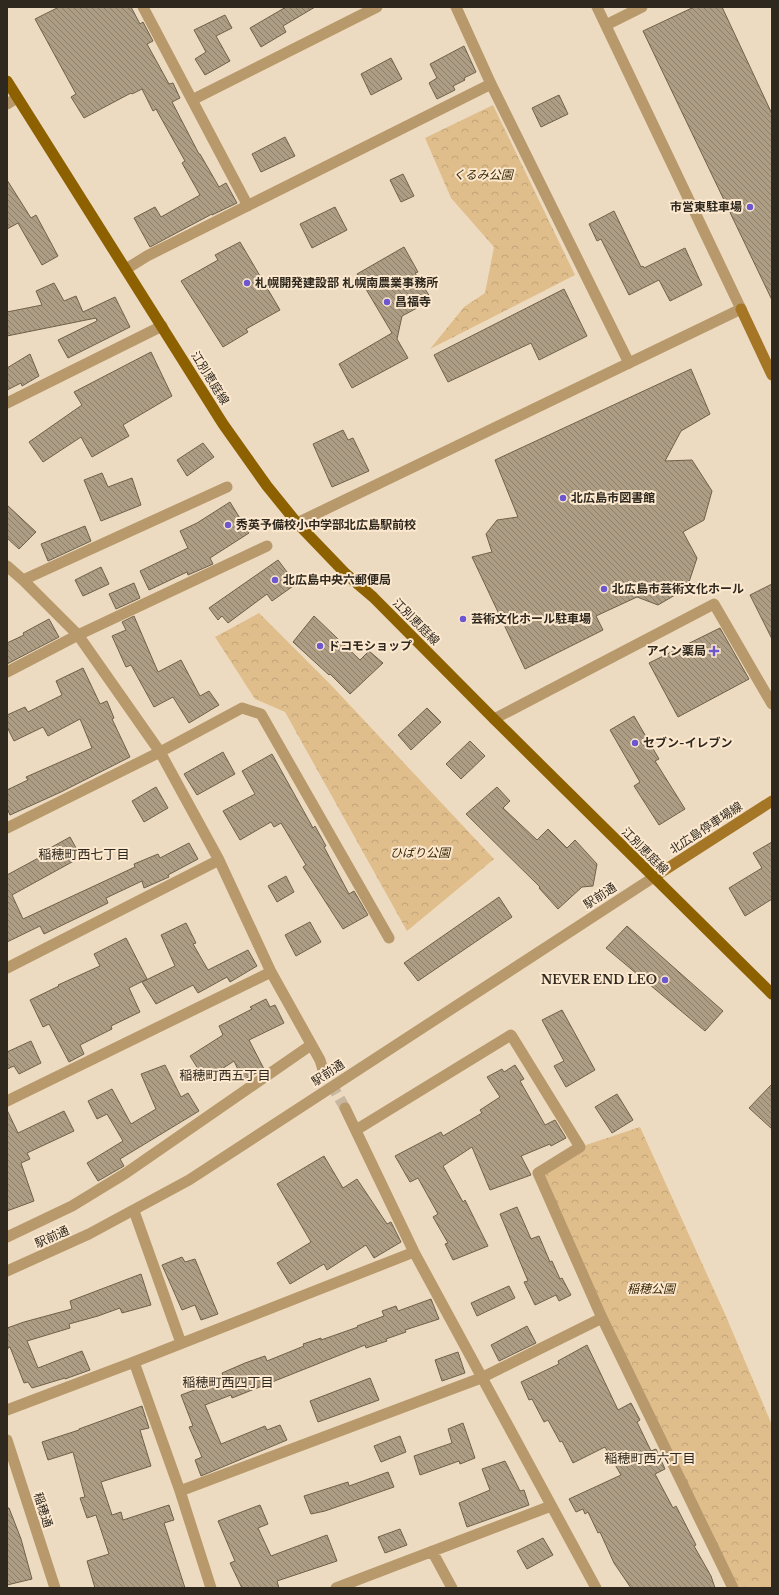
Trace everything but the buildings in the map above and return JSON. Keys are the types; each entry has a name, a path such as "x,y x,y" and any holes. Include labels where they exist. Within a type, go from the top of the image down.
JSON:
{"main road":[{"name":"江別恵庭線","path":"7,81 223,424 267,486 297,523 346,574 373,596 494,719 772,994"},
{"path":"741,309 772,375"},
{"name":"北広島停車場線","path":"654,877 772,801"}],"street":[{"path":"143,7 248,206"},
{"path":"192,100 377,7"},
{"path":"456,7 491,84 629,363"},
{"path":"297,523 741,309 597,7"},
{"path":"606,24 642,7"},
{"path":"126,269 147,256 491,84"},
{"path":"7,104 17,98"},
{"path":"7,403 162,326"},
{"path":"23,580 228,488"},
{"path":"7,672 78,635 267,546"},
{"path":"7,566 78,635 160,752 219,860 271,972 323,1070"},
{"path":"494,719 714,604 772,704"},
{"path":"7,828 160,752 242,708 261,714 389,938"},
{"path":"7,968 219,860"},
{"name":"駅前通","path":"7,1271 89,1234 189,1180 654,877"},
{"path":"7,1101 271,972"},
{"path":"356,1130 511,1035 580,1147 538,1172 602,1318 733,1588"},
{"path":"7,1237 72,1206 126,1173 311,1045"},
{"path":"345,1108 414,1252 596,1588"},
{"path":"134,1211 181,1343"},
{"path":"7,1410 134,1362 414,1252"},
{"path":"180,1491 481,1378 602,1318"},
{"path":"134,1362 180,1491 211,1588"},
{"name":"稲穂通","path":"7,1440 55,1588"},
{"path":"336,1588 551,1506"},
{"path":"432,1551 452,1588"}],"green space":[{"name":"くるみ公園","path":"493,105 575,275 430,349 464,307 485,293 494,247 451,198 425,138"},
{"name":"ひばり公園","path":"259,613 331,685 494,859 407,931 285,712 255,699 215,637"},
{"name":"稲穂公園","path":"640,1127 725,1314 772,1425 772,1588 733,1588 538,1173 580,1147"}],"tunnel":[{"path":"323,1070 345,1108"}],"place":[{"name":"市営東駐車場","path":"750,207"},
{"name":"札幌開発建設部 札幌南農業事務所","path":"247,283"},
{"name":"昌福寺","path":"387,302"},
{"name":"北広島市図書館","path":"563,498"},
{"name":"秀英予備校小中学部北広島駅前校","path":"228,525"},
{"name":"北広島中央六郵便局","path":"275,580"},
{"name":"北広島市芸術文化ホール","path":"604,589"},
{"name":"芸術文化ホール駐車場","path":"463,619"},
{"name":"ドコモショップ","path":"320,646"},
{"name":"アイン薬局","path":"714,651"},
{"name":"セブン-イレブン","path":"635,743"},
{"name":"NEVER END LEO","path":"665,980"}],"district":[{"name":"稲穂町西七丁目","path":"84,854"},
{"name":"稲穂町西五丁目","path":"225,1075"},
{"name":"稲穂町西四丁目","path":"228,1382"},
{"name":"稲穂町西六丁目","path":"650,1458"}]}
